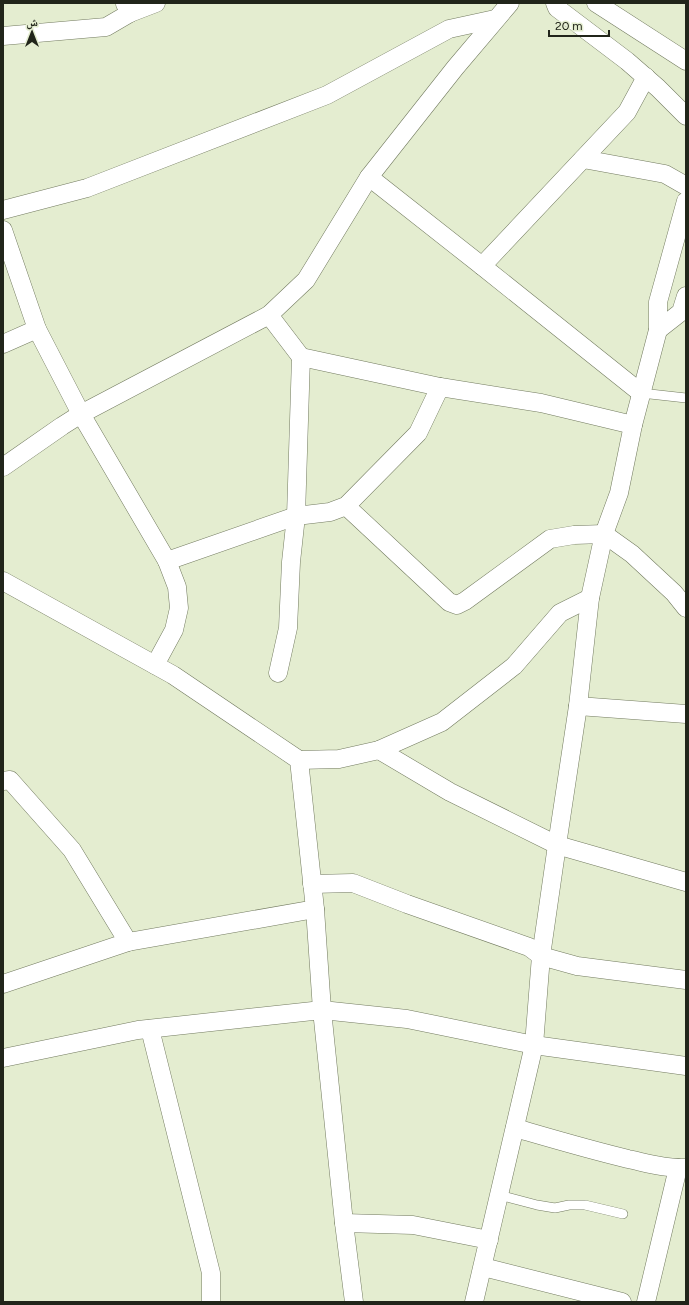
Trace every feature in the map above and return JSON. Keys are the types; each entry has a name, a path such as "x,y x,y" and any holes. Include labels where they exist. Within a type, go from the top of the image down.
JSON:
{"street":[{"path":"3,36 106,27 127,8 156,3"},
{"path":"3,467 81,414 269,315 306,280 369,178 455,68 510,3"},
{"path":"555,3 557,8 628,61 686,116"},
{"path":"596,3 686,62"},
{"path":"3,210 87,188 328,95 449,29 495,19"},
{"path":"482,266 626,112 646,78"},
{"path":"582,159 665,174 686,186"},
{"path":"369,178 641,393"},
{"path":"474,1302 534,1045 541,956 578,706 590,598 604,534 619,493 633,425 658,330 658,302 686,201"},
{"path":"3,230 37,329 81,414 167,561 177,587 179,608 174,630 155,665"},
{"path":"658,330 680,312 686,296"},
{"path":"269,315 301,357 296,516 291,562 288,628 278,673"},
{"path":"3,344 37,329"},
{"path":"301,357 440,387 541,403 633,425"},
{"path":"167,561 296,516 330,512 346,506 418,433 440,387"},
{"path":"346,506 449,602 457,605 465,601 550,539 574,535 604,534 632,554 674,593 686,608"},
{"path":"3,581 173,675 299,760 339,759 379,750 442,722 514,666 560,613 590,598"},
{"path":"578,706 686,714"},
{"path":"379,750 450,792 557,845 686,882"},
{"path":"299,760 315,909 322,1010 344,1223 354,1302"},
{"path":"3,781 10,780 72,850 128,942"},
{"path":"312,884 353,883 529,948 541,956 577,966 686,980"},
{"path":"3,984 128,942 315,909"},
{"path":"3,1058 138,1030 322,1010 407,1019 534,1045 686,1066"},
{"path":"150,1029 211,1273 211,1302"},
{"path":"515,1128 606,1154 646,1163 682,1168 646,1302"},
{"path":"344,1223 413,1225 489,1240"},
{"path":"483,1267 622,1302"}],"lane":[{"path":"641,393 686,398"},
{"path":"500,1195 537,1205 555,1208 569,1205 585,1205 623,1214"}]}
